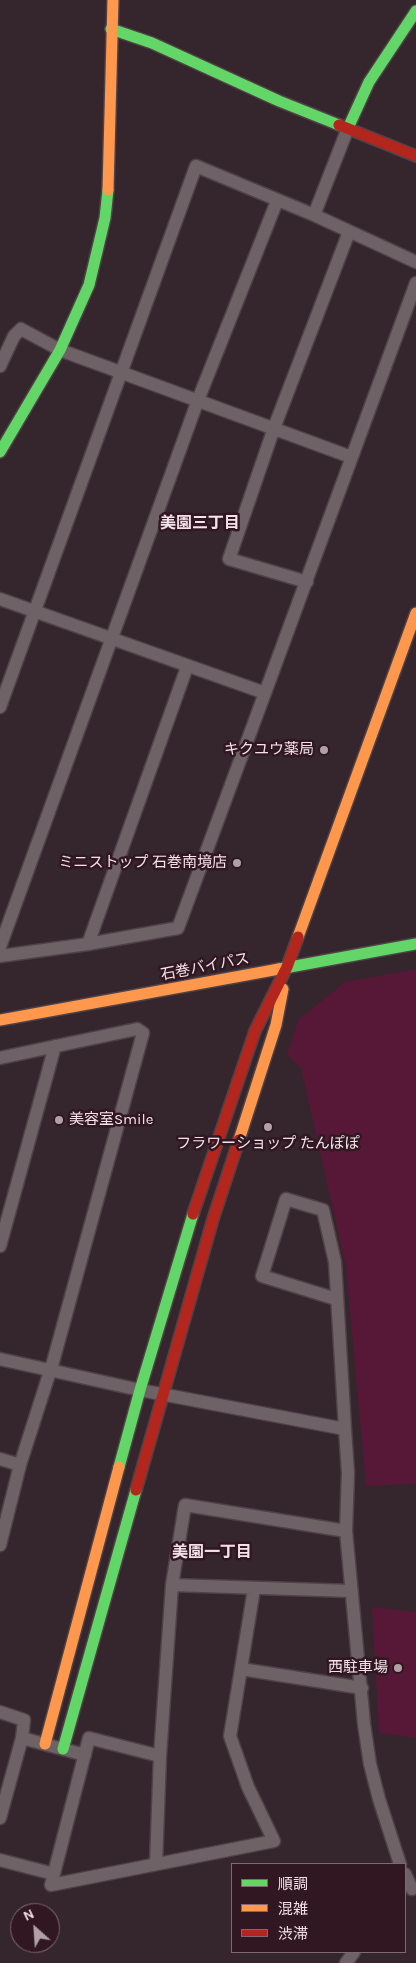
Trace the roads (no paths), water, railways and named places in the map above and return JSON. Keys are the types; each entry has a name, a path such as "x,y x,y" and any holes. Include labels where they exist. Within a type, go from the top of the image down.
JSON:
{"main road":[{"path":"0,452 60,350 89,285 105,218 109,181 113,0"},
{"path":"348,128 369,82 416,11"},
{"path":"111,30 152,43 279,101 416,156"},
{"path":"45,1744 140,1390 187,1232 255,1031 287,967 416,613"},
{"name":"石巻バイパス","path":"0,1020 416,944"},
{"path":"63,1749 213,1218 276,1025 287,967"}],"street":[{"path":"314,215 348,128"},
{"path":"0,707 196,166 314,215 416,262"},
{"path":"0,947 198,400 277,201"},
{"path":"307,582 229,559 274,428 349,232"},
{"path":"0,956 88,944 178,928 416,283"},
{"path":"0,366 14,336 21,328 60,350 351,457"},
{"path":"0,599 35,610 187,667 266,693"},
{"path":"88,944 187,667"},
{"path":"0,1058 136,1029 143,1033 51,1370 20,1465 0,1545"},
{"path":"0,1246 55,1046"},
{"path":"336,1299 262,1276 286,1199 323,1210 335,1262 348,1473 346,1531 351,1591 370,1764 400,1863"},
{"path":"0,1359 164,1395 345,1429"},
{"path":"0,1459 20,1465"},
{"path":"156,1864 160,1756 172,1585 185,1505 346,1531"},
{"path":"172,1585 351,1591"},
{"path":"160,1756 89,1738 51,1885 274,1841 248,1787 230,1736 254,1589"},
{"path":"241,1669 362,1688"},
{"path":"0,1712 24,1720 22,1738 0,1818"},
{"path":"22,1738 85,1755"},
{"path":"0,1860 54,1874"},
{"path":"406,1877 411,1892"}],"place":[{"name":"キクユウ薬局","path":"324,750"},
{"name":"ミニストップ 石巻南境店","path":"237,863"},
{"name":"美容室Smile","path":"59,1120"},
{"name":"フラワーショップ たんぽぽ","path":"268,1127"},
{"name":"西駐車場","path":"398,1668"}],"district":[{"name":"美園三丁目","path":"200,523"},
{"name":"美園一丁目","path":"212,1552"}]}
